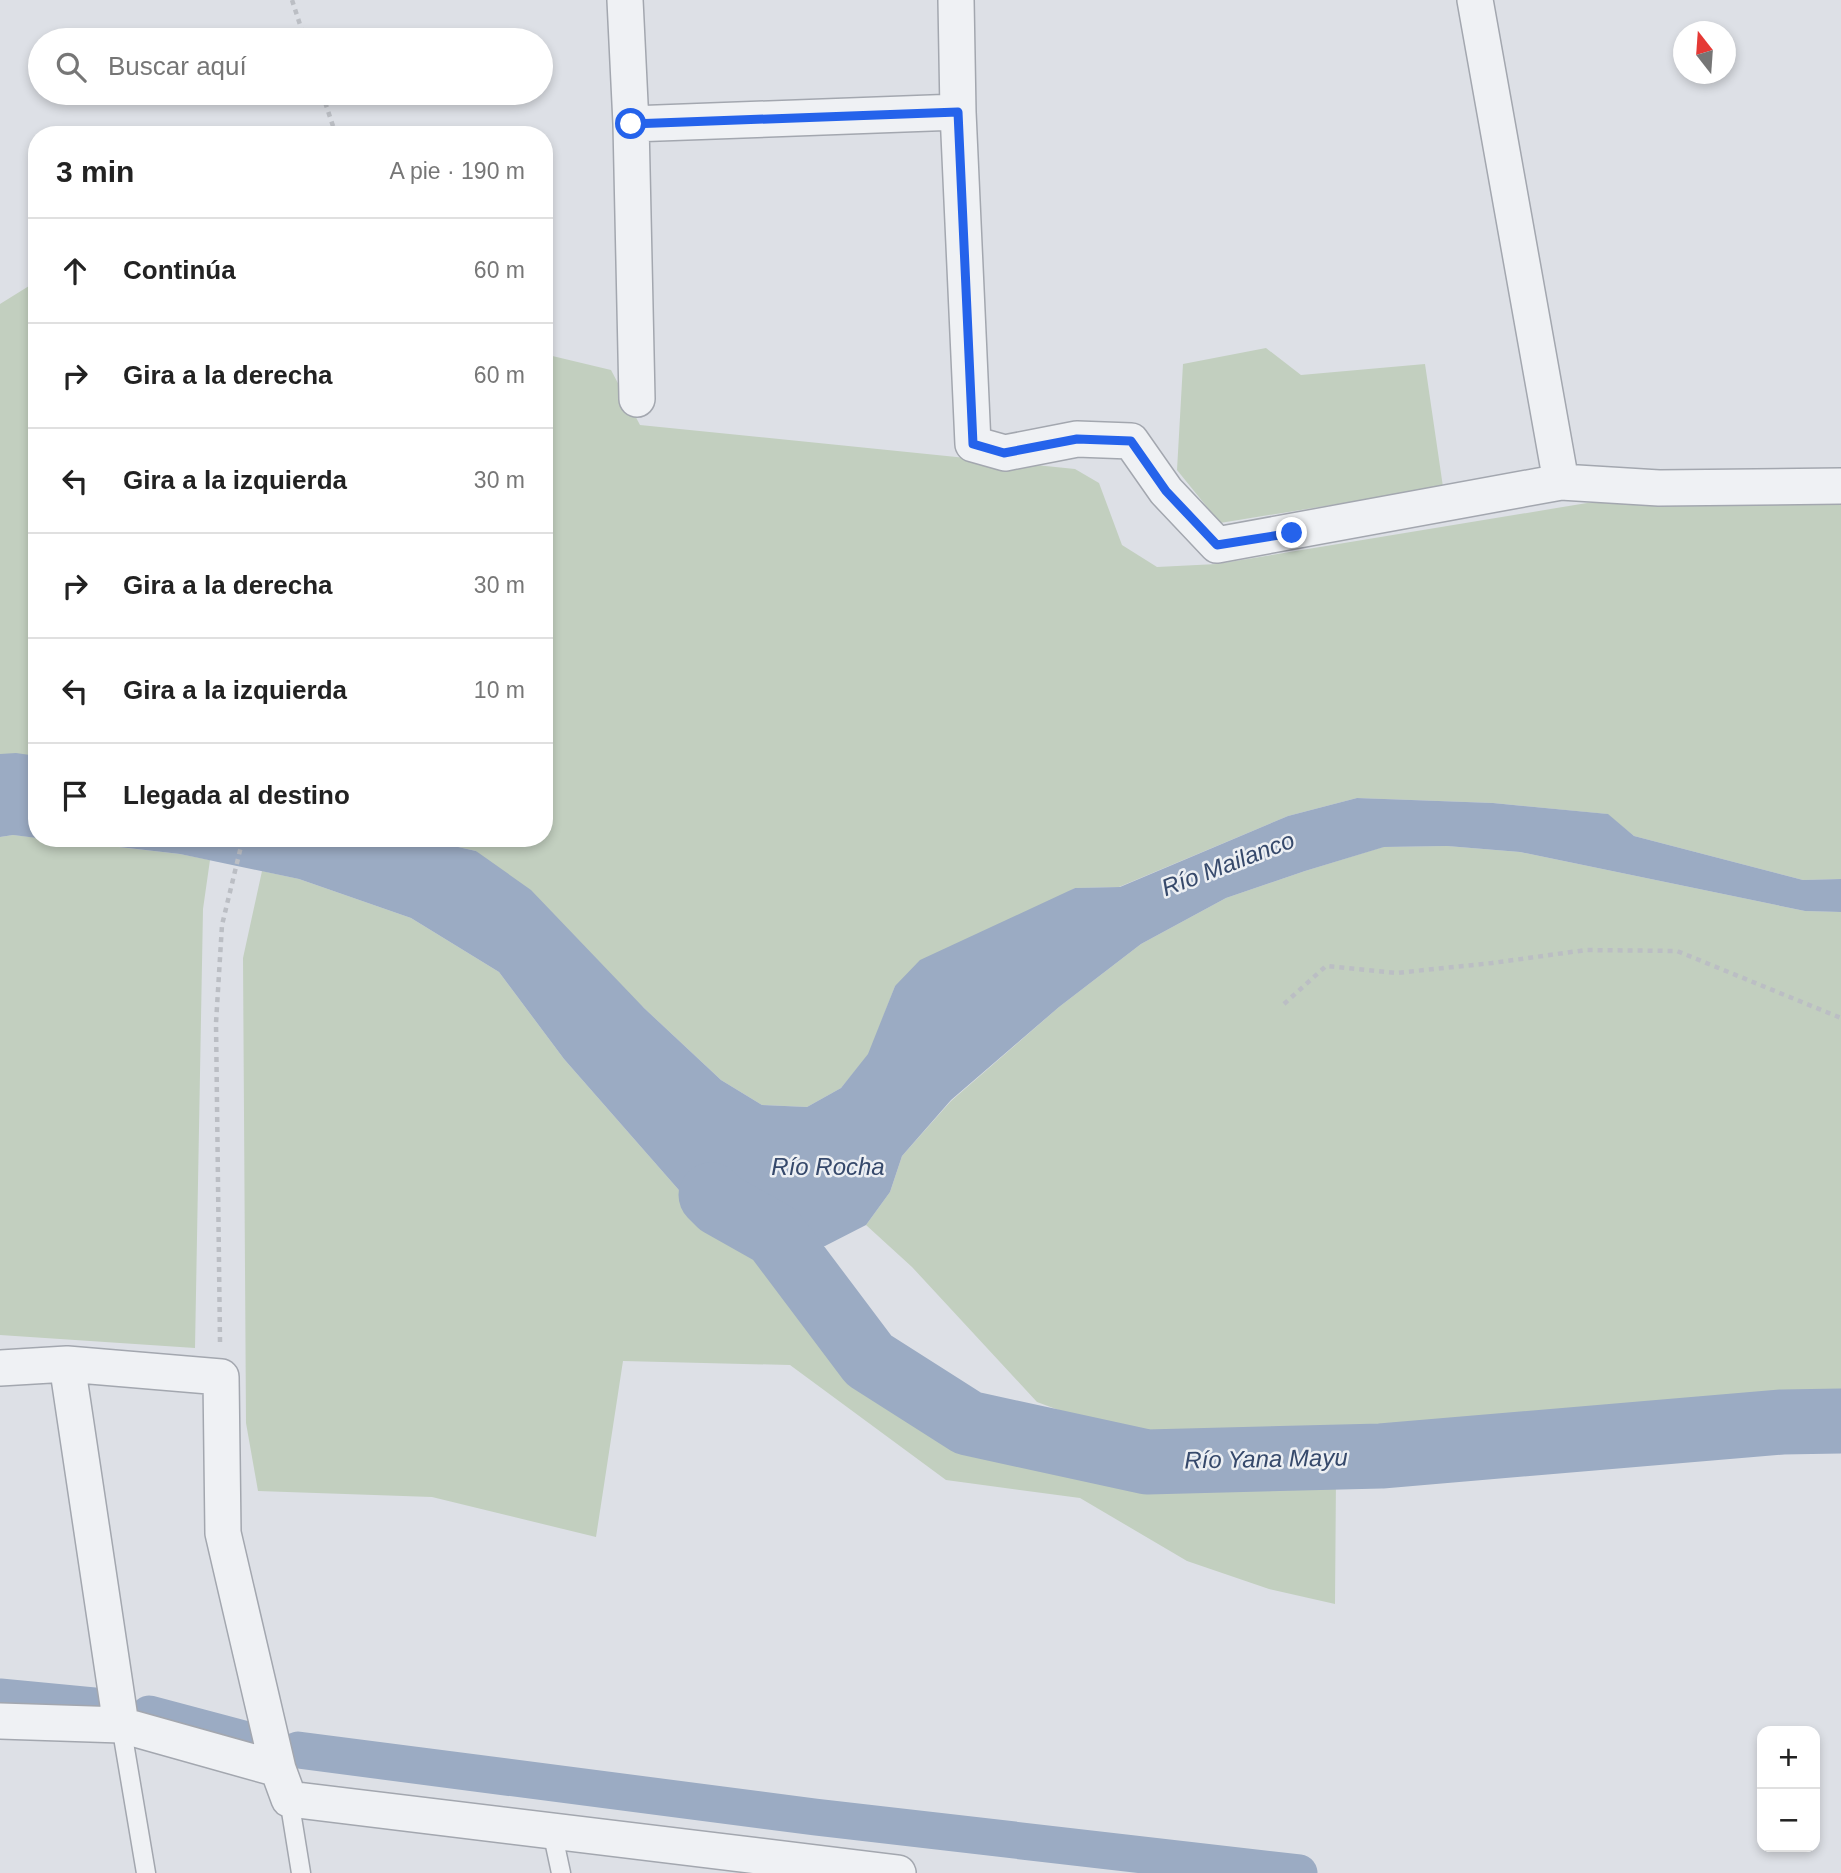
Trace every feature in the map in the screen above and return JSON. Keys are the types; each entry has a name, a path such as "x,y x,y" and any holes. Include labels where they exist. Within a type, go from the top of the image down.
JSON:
{"street":[{"path":"625,0 631,124 637,399"},
{"path":"956,0 958,112 973,444 1004,453 1077,439 1131,441 1166,491 1217,545 1562,482 1659,488 1841,486"},
{"path":"1475,0 1562,482"},
{"path":"631,124 958,112"},
{"path":"67,1364 121,1725"},
{"path":"0,1368 67,1364 220,1377 222,1533 283,1784"},
{"path":"0,1721 121,1725 283,1784 552,1831 792,1866 898,1873"}],"lane":[{"path":"121,1725 146,1873"},
{"path":"283,1784 301,1873"},
{"path":"552,1831 561,1873"}],"path":[{"path":"292,0 301,28"},
{"path":"326,105 333,126"},
{"path":"220,1377 216,1023 222,925 241,847"},
{"path":"1284,1004 1326,966 1396,973 1587,950 1677,951 1841,1018"}],"green space":[{"path":"28,287 28,756 0,754 0,304"},
{"path":"1266,348 1301,375 1425,364 1443,487 1220,523 1177,470 1183,364"},
{"path":"553,356 611,370 640,425 1075,469 1099,483 1122,545 1157,567 1217,564 1587,503 1841,499 1841,879 1803,880 1634,836 1607,814 1493,803 1357,798 1288,816 1119,887 1075,888 895,986 869,1054 841,1088 807,1107 762,1105 721,1080 476,851 458,847 553,847"},
{"path":"0,837 28,837 28,847 118,847 210,860 203,909 195,1348 0,1335"},
{"path":"1447,846 1520,852 1805,911 1841,912 1841,1404 1413,1441 1142,1441 1037,1402 912,1267 866,1225 890,1192 902,1156 951,1101 1059,1007 1141,944 1226,898 1305,871 1383,847"},
{"path":"262,871 299,879 411,918 499,972 564,1059 699,1213 764,1244 841,1366 956,1443 1126,1484 1336,1478 1335,1604 1269,1589 1187,1561 1080,1498 946,1480 790,1365 623,1361 596,1537 432,1497 258,1491 246,1423 243,958"}],"water":[{"path":"0,754 28,755 28,837 0,837"},
{"name":"Río Rocha","path":"1357,798 1493,803 1608,814 1634,836 1803,880 1841,879 1841,912 1805,911 1520,852 1447,846 1384,847 1305,871 1226,898 1141,944 1059,1007 951,1100 902,1156 890,1192 866,1225 825,1246 764,1244 699,1213 564,1059 499,972 411,918 299,879 180,854 119,847 458,847 476,851 531,890 644,1008 721,1080 762,1105 807,1107 841,1088 868,1054 895,986 920,960 1075,888 1120,887 1288,816"}],"waterway":[{"name":"Río Yana Mayu","path":"711,1195 720,1204 775,1235 869,1360 968,1423 1147,1462 1381,1456 1782,1422 1841,1421"},
{"path":"0,1697 94,1706"},
{"path":"149,1714 243,1739"},
{"path":"298,1750 815,1817 1299,1873"}],"route":[{"path":"631,124 958,112 973,444 1004,453 1077,439 1131,441 1166,491 1217,545 1292,533"}],"water label":[{"name":"Río Mailanco","path":"1228,864"}]}
